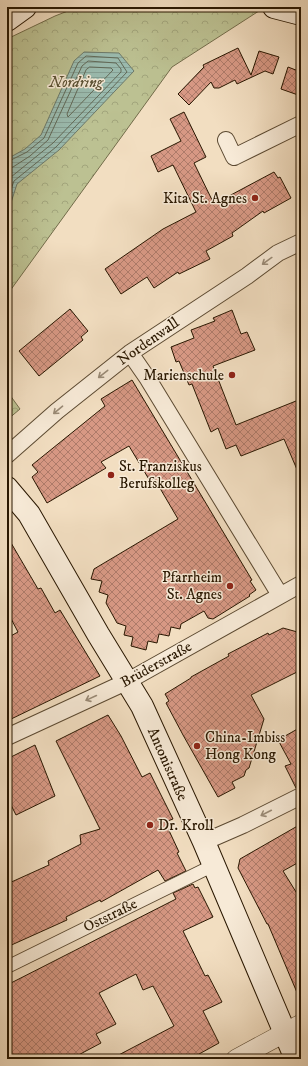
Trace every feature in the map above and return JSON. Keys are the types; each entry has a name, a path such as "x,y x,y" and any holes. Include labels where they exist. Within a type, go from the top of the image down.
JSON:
{"main road":[{"path":"274,7 301,14"},
{"path":"297,7 301,10"},
{"name":"Antonistraße","path":"7,488 29,514 145,713 214,865 293,1028 296,1059"}],"street":[{"path":"226,140 234,157 301,124"},
{"name":"Nordenwall","path":"7,455 63,406 130,352 247,276 278,253 301,242"},
{"path":"130,352 280,595"},
{"name":"Brüderstraße","path":"7,737 126,682 301,584"},
{"path":"204,842 244,825 301,796"},
{"name":"Oststraße","path":"7,966 214,865"},
{"path":"236,1059 293,1028"}],"green space":[{"name":"Nordring","path":"78,7 252,7 262,9 172,67 7,295 7,39 55,16"},
{"path":"7,391 20,409 7,420"}],"water":[{"path":"84,52 119,53 134,71 59,150 17,184 7,215 7,159 25,149 41,135 74,61"}],"building":[{"path":"238,48 251,75 259,51 279,57 273,74 265,71 237,84 235,80 219,88 214,88 211,82 189,105 178,94 204,67 203,65"},
{"path":"288,67 301,72 301,96 281,89"},
{"path":"184,112 206,157 194,163 214,204 274,172 278,178 280,177 291,198 264,213 263,211 232,233 233,236 206,251 210,259 179,274 178,272 154,288 147,277 121,294 105,269 163,229 196,212 173,165 158,172 151,156 181,141 170,119"},
{"path":"70,309 88,331 81,337 83,340 39,376 19,351"},
{"path":"232,310 241,334 247,332 255,350 213,366 236,425 301,399 301,479 284,439 241,456 236,445 226,449 218,428 211,432 192,384 189,385 179,361 176,362 171,347 194,338 191,330 215,321 213,318"},
{"path":"132,380 252,580 250,581 256,590 249,595 250,596 213,619 208,618 204,611 181,624 180,629 171,627 169,636 159,634 157,643 148,641 146,650 131,646 133,637 124,635 126,626 117,623 106,603 108,595 99,592 102,581 91,579 94,569 178,519 154,478 150,481 129,446 101,462 106,468 47,503 32,477 38,472 32,465 105,406 101,399"},
{"path":"7,536 38,589 41,588 55,613 60,610 100,676 7,721 7,638 18,632 7,611"},
{"path":"283,628 301,633 301,670 251,695 264,719 249,768 246,770 244,776 232,782 235,788 218,797 166,703 169,701 165,694 191,677 229,656 228,654 268,633 269,635"},
{"path":"108,715 121,736 142,777 150,773 173,819 165,822 186,871 165,881 158,870 101,902 100,900 66,917 67,920 7,947 7,884 49,865 48,861 81,844 80,835 100,829 56,741"},
{"path":"301,727 301,787 296,788 285,766 291,764 278,740"},
{"path":"35,745 55,796 16,815 7,797 7,759"},
{"path":"301,824 301,861 283,871 301,900 301,1002 268,924 238,868 240,859"},
{"path":"193,884 195,888 198,887 213,917 183,931 205,976 208,975 222,1002 203,1011 219,1043 190,1059 111,1059 174,1026 153,986 143,990 136,974 99,993 116,1024 96,1034 101,1043 71,1059 7,1059 7,985 176,899 173,893"}],"place":[{"name":"Kita St. Agnes","path":"255,198"},
{"name":"Marienschule","path":"232,375"},
{"name":"St. Franziskus Berufskolleg","path":"111,475"},
{"name":"Pfarrheim St. Agnes","path":"230,586"},
{"name":"China-Imbiss Hong Kong","path":"197,746"},
{"name":"Dr. Kroll","path":"150,825"}]}
